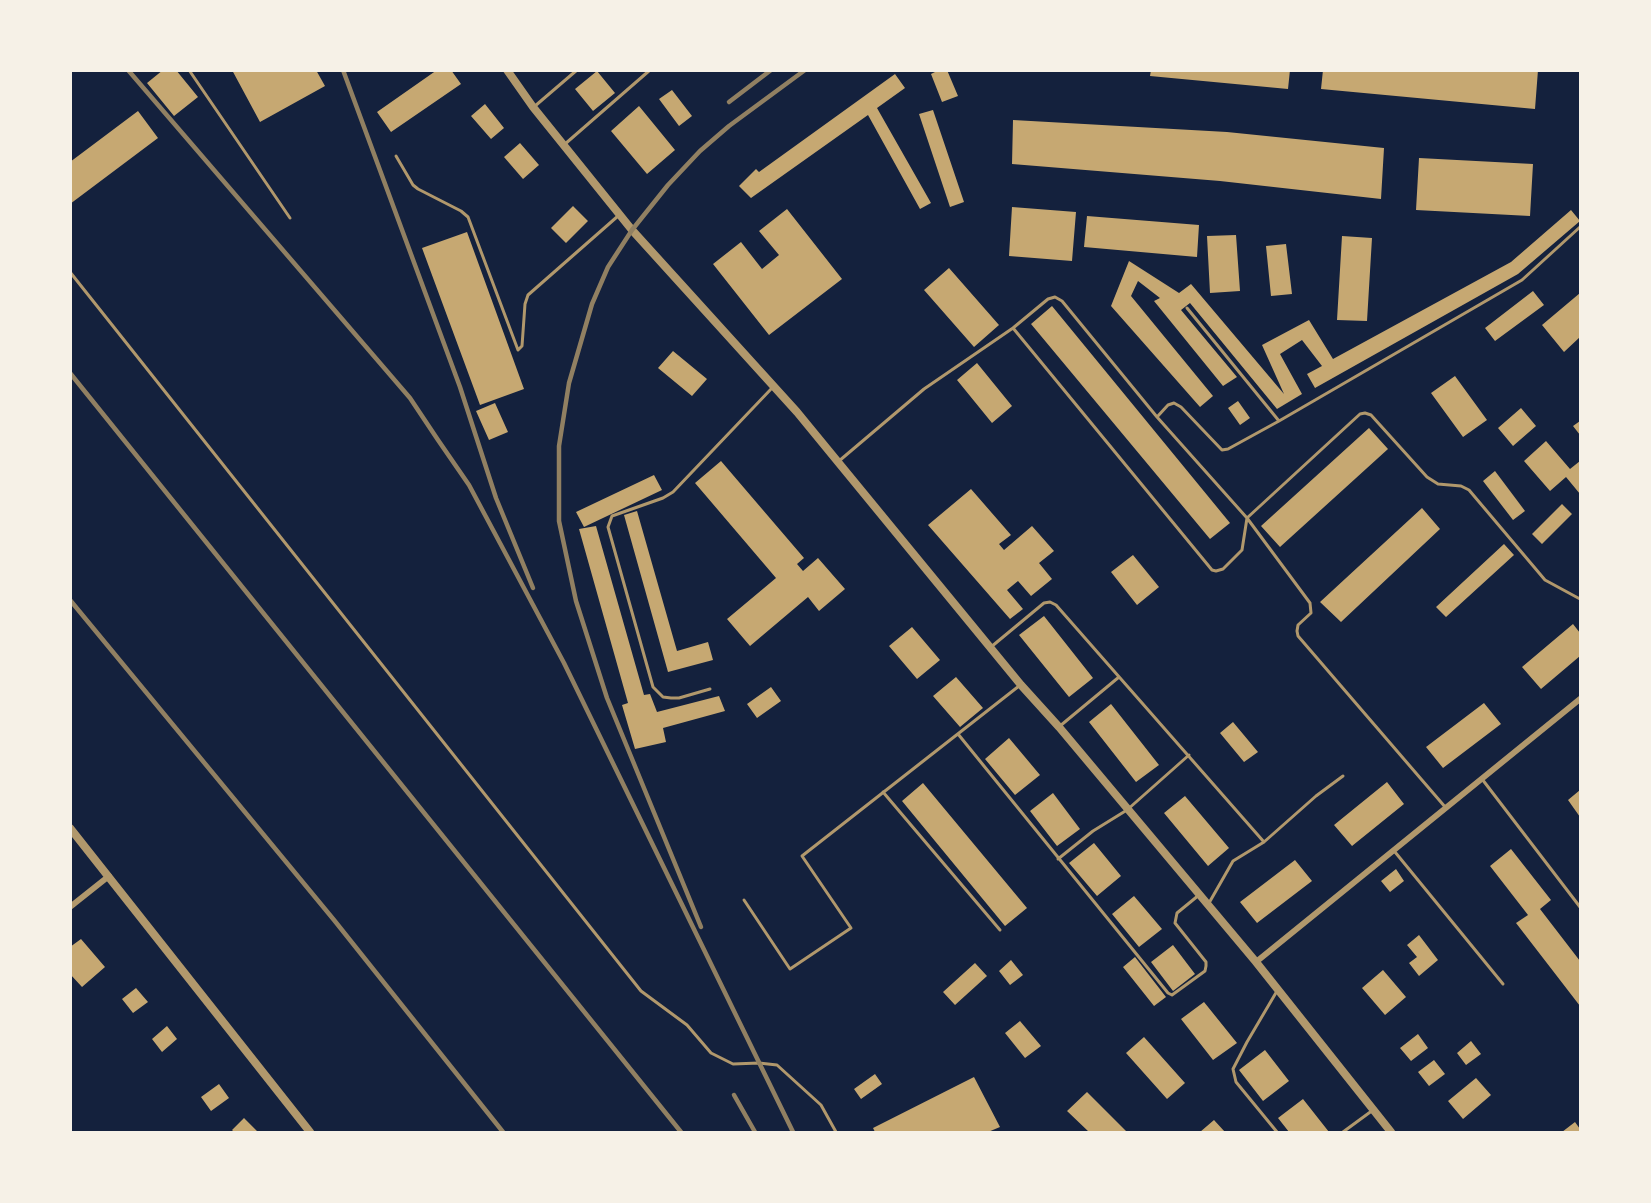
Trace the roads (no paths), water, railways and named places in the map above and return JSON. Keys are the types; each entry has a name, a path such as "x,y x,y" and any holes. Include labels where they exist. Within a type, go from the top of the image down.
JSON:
{"street":[{"path":"507,70 533,108 620,215 838,462 1021,685 1200,894 1391,1132"},
{"path":"1256,962 1580,701"},
{"path":"70,828 310,1132"},
{"path":"70,907 109,876"}],"lane":[{"path":"189,70 290,219"},
{"path":"533,108 577,70"},
{"path":"564,145 650,70"},
{"path":"396,156 414,185 468,217 518,350 522,346 525,304 528,295 620,215"},
{"path":"1157,417 1168,405 1174,403 1181,407 1222,450 1228,449 1522,280 1581,227"},
{"path":"70,272 641,991 687,1025 711,1053 732,1064 777,1065 821,1105 836,1132"},
{"path":"838,462 924,389 1013,328 1048,299 1055,297 1062,301 1157,417 1247,518 1310,603 1311,613 1298,625 1298,636 1446,808"},
{"path":"1187,308 1278,421"},
{"path":"1013,328 1212,570 1222,569 1242,550 1247,518 1360,414 1365,413 1371,415 1427,477 1438,484 1461,486 1469,490 1545,580 1581,599"},
{"path":"710,689 671,698 663,697 653,687 608,527 612,516 663,498 673,492 773,387"},
{"path":"991,647 1044,603 1050,602 1056,605 1264,842"},
{"path":"1059,727 1119,677"},
{"path":"744,900 790,969 851,928 802,856 1021,685"},
{"path":"957,734 1168,993 1172,995 1205,970 1206,962 1175,923 1177,913 1200,894"},
{"path":"1058,859 1093,831 1127,810 1189,755"},
{"path":"1208,904 1233,861 1264,842 1316,796 1343,776"},
{"path":"1482,779 1581,907"},
{"path":"882,792 1000,930"},
{"path":"1394,850 1503,984"},
{"path":"1277,1132 1236,1082 1233,1069 1278,990"},
{"path":"1344,1132 1373,1110"}],"railway":[{"path":"128,70 410,398 469,485 564,663 793,1132"},
{"path":"343,70 460,387 496,498 533,588"},
{"path":"729,102 771,70"},
{"path":"701,927 607,698 576,601 559,521 559,446 569,383 592,304 608,267 632,230 668,185 700,151 729,126 805,70"},
{"path":"70,373 681,1132"},
{"path":"70,600 334,920 503,1132"},
{"path":"734,1095 755,1132"}]}
